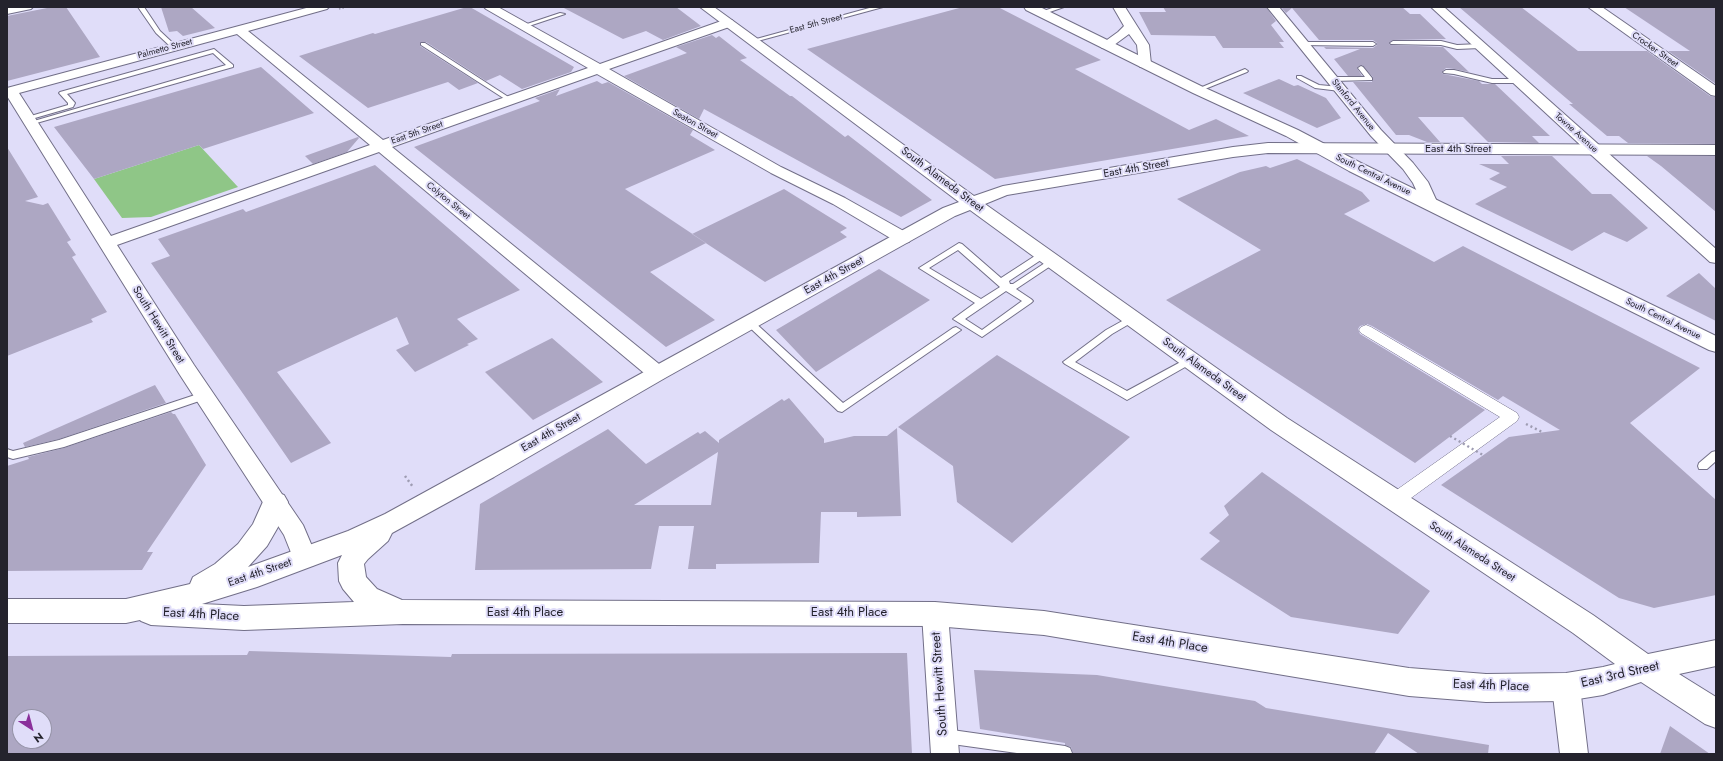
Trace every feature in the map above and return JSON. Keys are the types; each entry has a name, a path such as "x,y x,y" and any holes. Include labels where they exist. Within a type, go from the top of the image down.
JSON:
{"main road":[{"name":"South Alameda Street","path":"706,7 1279,424 1583,624 1644,668 1716,714"},
{"name":"South Central Avenue","path":"1035,10 1198,90 1292,133 1318,148 1716,346"},
{"name":"East 4th Street","path":"7,611 126,611 182,598 247,579 357,538 394,521 657,373 949,212 1003,191 1233,152 1268,148 1716,150"},
{"path":"182,598 224,572 247,552 258,539 265,527 275,502"},
{"path":"394,521 359,551 351,563 353,581 367,597 403,612"},
{"name":"East 4th Place","path":"126,611 244,618 403,612 935,614 1044,623 1409,682 1486,688 1566,687"},
{"name":"East 3rd Street","path":"1566,687 1603,680 1644,668 1716,653"}],"street":[{"path":"7,11 26,7"},
{"name":"Palmetto Street","path":"9,91 323,7"},
{"name":"Seaton Street","path":"490,7 776,170 839,201 903,238"},
{"path":"1119,7 1143,45 1145,64"},
{"name":"Stanford Avenue","path":"1274,7 1376,133 1408,166 1420,182 1430,204"},
{"name":"Towne Avenue","path":"1437,7 1593,149 1716,258"},
{"name":"Crocker Street","path":"1594,7 1716,92"},
{"name":"East 5th Street","path":"106,243 728,23"},
{"path":"1106,45 1122,35 1130,26"},
{"name":"Colyton Street","path":"239,29 657,373"},
{"name":"South Hewitt Street","path":"9,91 30,120 106,243 204,396 295,532 305,558"},
{"path":"1366,330 1511,417 1394,501"},
{"name":"South Hewitt Street","path":"935,614 944,745"},
{"name":"East 3rd Street","path":"1566,687 1574,754"}],"lane":[{"path":"141,7 158,32 174,47"},
{"name":"East 5th Street","path":"752,41 880,7"},
{"path":"1035,10 1061,7"},
{"path":"524,26 562,14"},
{"path":"1393,43 1441,43 1457,46 1480,46"},
{"path":"423,44 510,100"},
{"path":"1303,44 1372,44"},
{"path":"214,51 231,66 30,120 71,106 72,103 62,93 214,51"},
{"path":"1332,79 1370,79 1361,68"},
{"path":"1198,90 1245,72"},
{"path":"1446,72 1454,72 1492,81 1518,81"},
{"path":"1299,77 1317,87 1340,89"},
{"path":"981,303 923,268 959,246 1006,287 1028,301 982,334 958,319 1006,287 1015,287 1049,257"},
{"path":"1133,318 1109,332 1068,362 1127,396 1190,360"},
{"path":"749,322 842,408 956,330"},
{"path":"7,453 13,455 60,444 204,396"},
{"path":"1703,466 1716,455"},
{"path":"944,745 1065,753"}],"path":[{"path":"1450,436 1483,455"},
{"path":"405,476 416,490"}],"green space":[{"path":"199,145 238,187 151,217 122,218 94,179"}],"building":[{"path":"52,7 66,7 100,57 7,81 7,16"},
{"path":"161,7 191,7 215,28 183,36 177,31 169,32"},
{"path":"470,7 574,67 571,72 522,89 500,75 486,81 426,42 421,42 420,46 478,83 459,90 448,82 368,108 299,56 373,33 375,34"},
{"path":"562,7 676,7 701,26 663,40 646,31 623,39"},
{"path":"963,7 998,7 1101,60 1075,69 1189,130 1216,119 1249,136 995,179 807,49"},
{"path":"1163,7 1266,7 1276,21 1271,25 1284,42 1279,42 1284,48 1223,48 1215,36 1151,35 1139,12 1166,12"},
{"path":"1281,7 1402,7 1410,14 1420,14 1446,39 1393,40 1389,43 1390,45 1443,47 1469,72 1446,68 1442,72 1443,74 1479,81 1482,84 1495,84 1550,136 1532,136 1539,143 1488,142 1463,117 1418,117 1440,142 1427,142 1409,135 1396,135 1353,82 1372,82 1373,77 1362,65 1357,68 1362,76 1348,76 1334,59 1360,49 1326,49 1324,47 1373,48 1377,45 1377,43 1373,40 1319,40 1292,8 1286,13"},
{"path":"1459,7 1521,7 1578,51 1647,51 1710,96 1716,97 1716,144 1628,143 1619,136 1607,136 1569,104 1573,104"},
{"path":"1624,7 1716,7 1716,84 1668,51 1690,51"},
{"path":"712,35 716,38 719,36 747,58 740,60 792,96 845,137 848,135 932,200 901,217 704,109 699,119 624,76 687,53 676,47"},
{"path":"261,67 314,113 203,149 199,145 94,179 54,127"},
{"path":"1279,79 1294,86 1298,85 1326,98 1341,118 1317,128 1243,93"},
{"path":"597,81 602,84 608,82 693,130 690,135 715,150 625,189 706,243 650,272 715,320 666,347 414,147 540,101 535,98 560,89 556,96"},
{"path":"358,137 359,138 347,152 313,164 305,156"},
{"path":"7,147 38,197 25,201 43,205 48,203 71,240 67,242 76,255 72,257 107,312 91,319 93,322 7,356"},
{"path":"1501,156 1552,156 1592,194 1611,194 1648,228 1627,242 1604,232 1572,251 1475,204 1507,187 1489,179 1500,173 1479,164 1509,164"},
{"path":"1647,156 1716,156 1716,212 1661,166"},
{"path":"1297,159 1362,192 1370,201 1344,214 1434,262 1463,246 1700,368 1630,423 1716,500 1716,595 1654,608 1619,598 1441,485 1509,437 1560,430 1503,396 1498,400 1372,326 1367,324 1360,326 1358,329 1360,334 1485,410 1415,463 1166,300 1261,250 1177,199 1240,172 1266,166 1270,168"},
{"path":"375,165 520,290 457,319 478,339 415,372 396,350 409,344 397,317 277,372 331,443 291,463 151,263 170,256 158,239 243,209 246,212"},
{"path":"784,189 847,228 840,232 847,237 765,282 692,234"},
{"path":"879,269 930,300 816,372 776,330"},
{"path":"1699,273 1716,289 1716,321 1666,296"},
{"path":"552,338 603,382 533,420 485,372"},
{"path":"997,355 1130,437 1012,543 957,502 953,466 898,427"},
{"path":"155,385 166,403 59,439 25,447 23,443"},
{"path":"789,398 824,439 824,443 854,436 887,436 897,428 901,516 857,517 857,512 821,512 819,563 716,564 716,569 688,569 694,526 659,526 651,569 475,570 480,504 608,429 646,464 698,432 700,434 705,431 719,443 719,440 782,399 784,401","holes":["718,452 711,505 634,505"]},
{"path":"171,412 175,414 206,465 147,552 153,552 142,570 7,571 7,466 29,459 28,457 64,448"},
{"path":"1262,472 1430,591 1398,634 1291,617 1200,559 1220,541 1209,533 1229,515 1224,506"},
{"path":"249,651 451,657 452,654 907,653 912,754 7,754 7,656 247,655"},
{"path":"974,670 1097,675 1255,701 1266,708 1489,745 1488,754 1419,754 1388,733 1374,754 1073,754 1071,747 1065,745 1065,743 980,729"},
{"path":"1670,726 1710,754 1660,754"}]}
